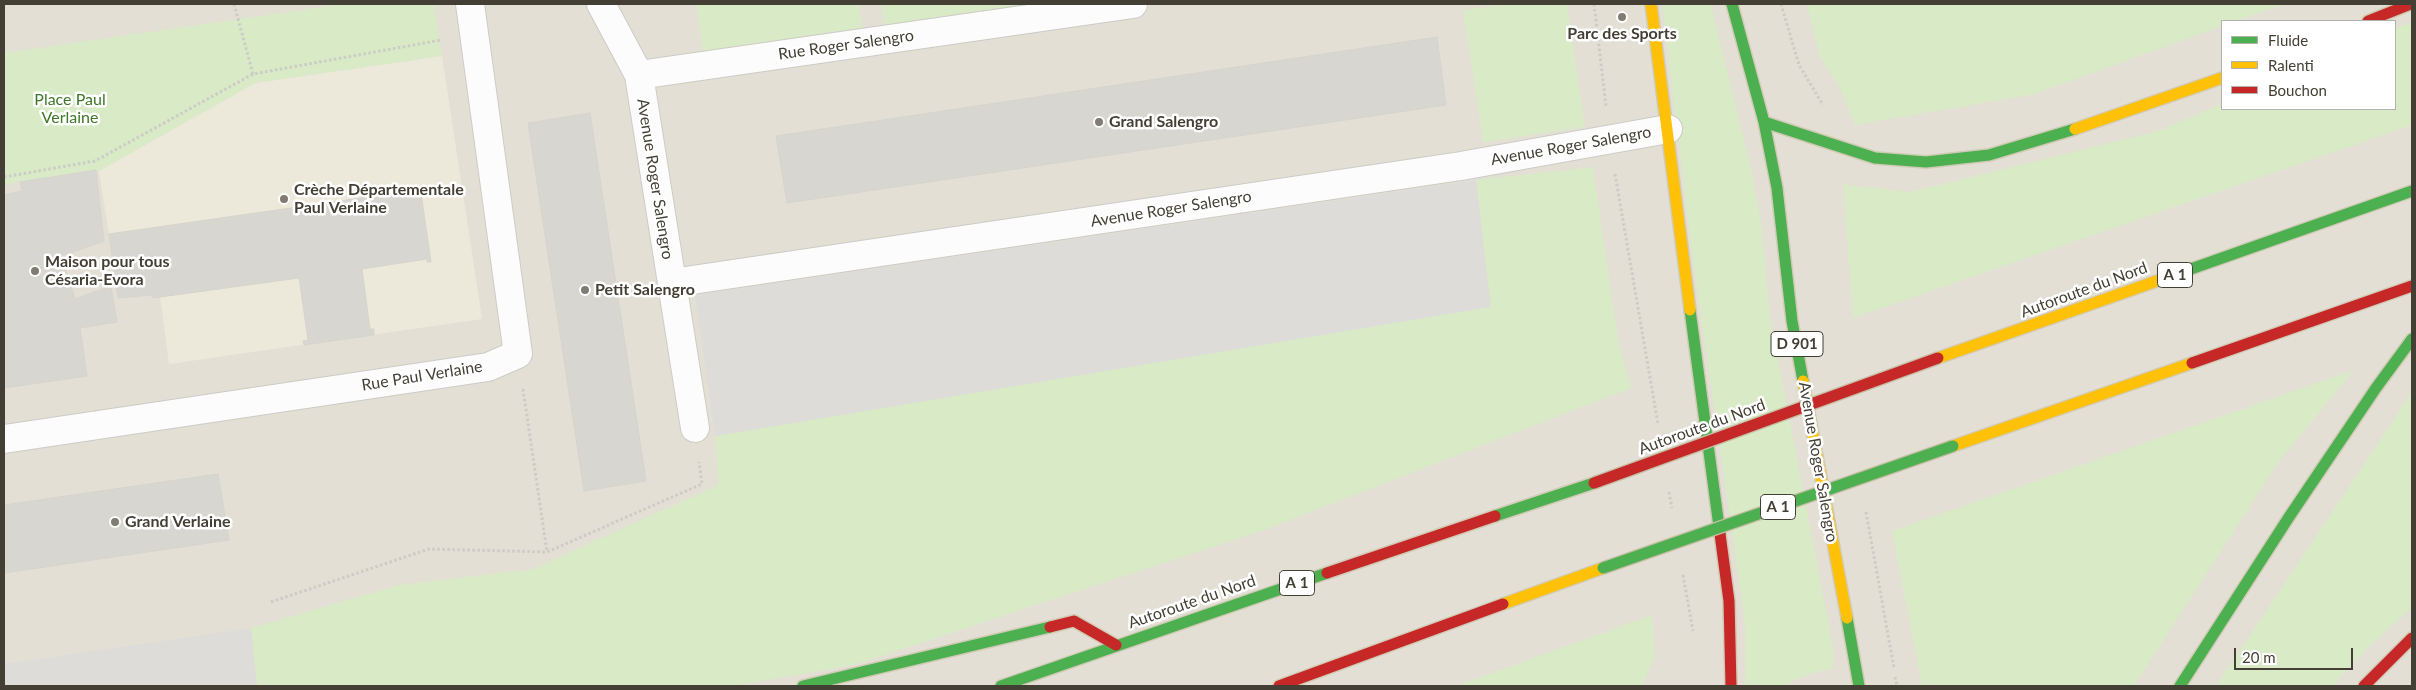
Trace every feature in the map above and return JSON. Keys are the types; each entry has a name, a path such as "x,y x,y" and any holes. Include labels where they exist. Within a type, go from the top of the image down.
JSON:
{"main road":[{"name":"Avenue Roger Salengro","path":"1651,4 1695,352 1730,600 1731,686"},
{"name":"Avenue Roger Salengro","path":"1732,4 1764,122 1777,188 1792,321 1859,686"},
{"path":"2371,20 2411,4"},
{"path":"1764,122 1875,158 1926,162 1989,155 2096,123 2221,78"},
{"name":"Autoroute du Nord","path":"1001,686 1116,645 1594,483 1938,358 2412,190"},
{"name":"A 1","path":"1278,686 1603,568 2412,286"},
{"path":"2180,686 2376,388 2412,339"},
{"path":"803,686 1074,620 1116,645"},
{"path":"2364,686 2412,638"}],"street":[{"path":"470,4 518,354"},
{"path":"601,4 638,75"},
{"name":"Rue Roger Salengro","path":"638,75 1133,4"},
{"name":"Avenue Roger Salengro","path":"638,75 695,428"},
{"name":"Avenue Roger Salengro","path":"672,283 1461,166 1668,129"},
{"name":"Rue Paul Verlaine","path":"4,439 488,367 518,354"}],"path":[{"path":"234,4 253,74"},
{"path":"1594,4 1609,139 1659,430"},
{"path":"1781,4 1799,65 1822,100 1824,110"},
{"path":"4,177 95,162 253,74 474,34"},
{"path":"518,354 547,552"},
{"path":"271,602 429,549 547,552 702,484 695,428"},
{"path":"1669,489 1674,518"},
{"path":"1682,566 1693,634"}],"shaded area":[{"path":"4,4 2412,4 2412,686 4,686"},
{"name":"Crèche Départementale Paul Verlaine","path":"442,56 482,319 169,364 151,228 109,234 99,171 255,83"},
{"path":"1476,180 1491,307 715,436 695,295"},
{"path":"251,628 257,686 4,686 4,664"}],"green space":[{"name":"Place Paul Verlaine","path":"343,4 434,4 442,56 255,83 99,171 18,181 4,186 4,53"},
{"path":"696,4 859,4 864,37 704,60"},
{"path":"881,4 1086,4 886,33"},
{"path":"1507,4 1567,4 1585,127 1483,142 1463,10"},
{"path":"1662,4 1711,4 1752,173 1761,221 1770,317 1833,647 1833,668 1805,675 1783,686 1745,686 1745,622 1693,260"},
{"path":"1807,4 2284,4 2239,20 2221,20 2221,26 2035,94 1855,125 1838,85 1820,57"},
{"path":"2412,21 2412,125 1853,318 1843,184 1909,192 2155,132 2221,104 2221,110 2396,110 2396,29"},
{"path":"1593,167 1618,339 1631,388 1264,530 854,665 732,686 257,686 251,628 399,585 533,569 718,485 715,436 1490,307 1476,180"},
{"path":"2354,370 2278,463 2134,686 1922,686 1892,531"},
{"path":"2412,392 2412,607 2367,649 2333,686 2216,686"},
{"path":"1652,615 1655,656 1642,686 1456,686"}],"building":[{"name":"Grand Salengro","path":"1437,37 1446,105 787,203 776,136"},
{"name":"Petit Salengro","path":"590,113 646,481 584,491 528,123"},
{"name":"Maison pour tous Césaria-Evora","path":"96,170 104,241 62,256 75,299 111,286 117,322 80,328 87,376 4,388 4,195 22,191 20,182"},
{"path":"420,186 431,262 427,262 427,259 362,269 370,329 374,329 374,335 304,345 303,341 308,340 299,278 153,298 152,295 118,298 109,234 416,190 415,187"},
{"name":"Grand Verlaine","path":"218,474 229,540 4,573 4,505"}],"traffic: fast":[{"path":"1732,4 1764,122 1777,188 1792,321 1803,381"},
{"path":"1764,122 1875,158 1926,162 1989,155 2075,129"},
{"path":"2171,276 2412,191"},
{"path":"1690,310 1720,534"},
{"path":"2180,686 2289,517 2376,388 2412,339"},
{"path":"1603,568 1953,446"},
{"path":"1495,516 1594,483"},
{"path":"1001,686 1327,573"},
{"path":"1847,618 1859,686"},
{"path":"803,686 1050,627"}],"traffic: slow":[{"path":"1651,4 1690,310"},
{"path":"2075,129 2221,78"},
{"path":"1938,358 2171,276"},
{"path":"1953,446 2192,363"},
{"path":"1803,381 1847,618"},
{"path":"1503,604 1603,568"}],"traffic: jam":[{"path":"2371,20 2411,4"},
{"path":"2192,363 2412,286"},
{"path":"1594,483 1938,358"},
{"path":"1327,573 1495,516"},
{"path":"1720,534 1729,601 1731,686"},
{"path":"1279,686 1503,604"},
{"path":"1050,627 1074,621 1116,645"},
{"path":"2364,686 2412,638"}],"place":[{"name":"Parc des Sports","path":"1622,17"},
{"name":"Grand Salengro","path":"1099,122"},
{"name":"Crèche Départementale Paul Verlaine","path":"284,199"},
{"name":"Maison pour tous Césaria-Evora","path":"35,271"},
{"name":"Petit Salengro","path":"585,290"},
{"name":"Grand Verlaine","path":"115,522"}]}
